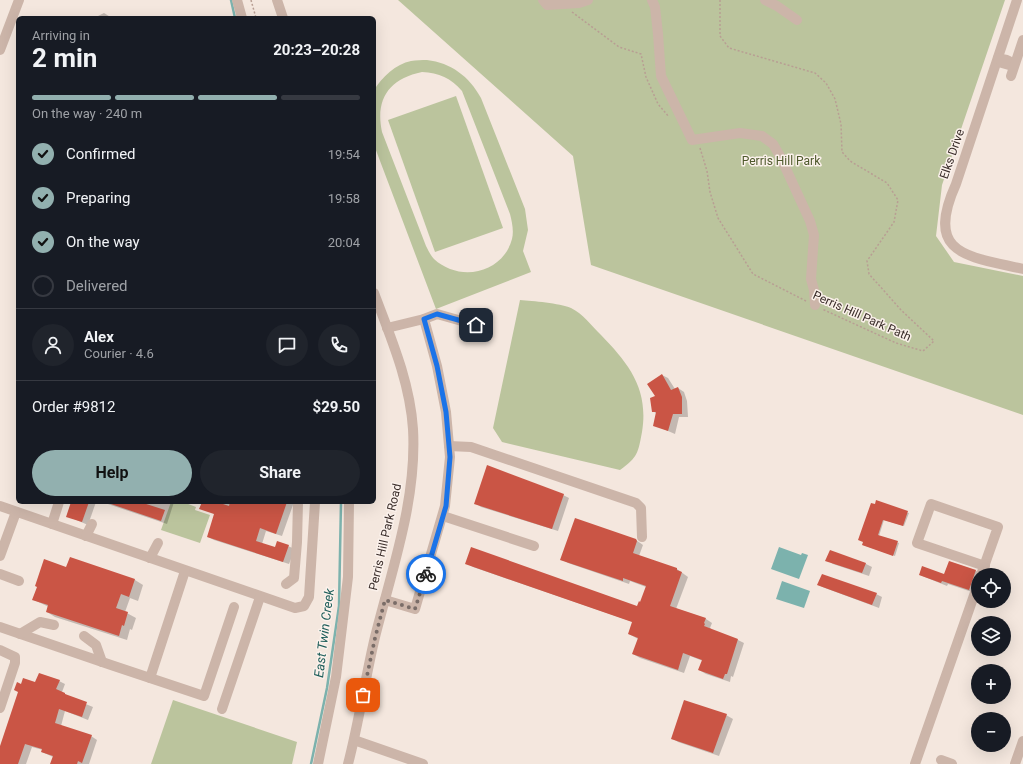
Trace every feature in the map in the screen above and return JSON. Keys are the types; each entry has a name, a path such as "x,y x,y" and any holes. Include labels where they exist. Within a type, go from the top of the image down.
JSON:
{"street":[{"path":"0,50 19,0"},
{"path":"237,0 241,16"},
{"path":"277,0 282,16"},
{"path":"543,0 547,5 588,0"},
{"path":"652,0 658,34 661,76 692,140 740,133 762,136 773,144 781,158 810,221 814,235 811,279 814,290 815,305"},
{"path":"765,0 778,6 797,20"},
{"name":"Elks Drive","path":"1017,0 999,59 956,184 948,201 945,223 948,240 961,252 972,257 1023,269"},
{"path":"0,21 10,25"},
{"path":"1011,76 1023,40"},
{"path":"999,59 1002,63 1009,65 1014,64"},
{"name":"Perris Hill Park Road","path":"348,764 375,638 409,498 413,462 412,428 407,388 401,365 376,298"},
{"path":"387,328 424,319 437,314 476,325"},
{"path":"385,600 415,609 443,516 448,490 450,457 446,412 437,366 424,319"},
{"path":"449,446 471,447 636,503 641,508 642,537"},
{"path":"52,524 58,504"},
{"path":"286,584 294,578 298,504"},
{"path":"0,506 295,608 304,606 309,597 314,504"},
{"path":"318,764 336,677 348,577 349,504"},
{"path":"930,504 998,527 983,570 917,543 930,504"},
{"path":"0,556 16,512"},
{"path":"443,516 534,546"},
{"path":"86,536 92,524"},
{"path":"297,542 313,536"},
{"path":"150,558 158,543"},
{"path":"150,678 185,571"},
{"path":"0,574 19,581"},
{"path":"222,710 260,597"},
{"path":"915,764 971,604"},
{"path":"0,627 204,696 234,607"},
{"path":"20,634 40,622 54,625"},
{"path":"84,636 96,645 102,662"},
{"path":"0,650 15,657 15,664 0,708"},
{"path":"354,740 423,764"},
{"path":"1015,764 1023,741"},
{"path":"941,760 952,764"}],"path":[{"path":"251,0 255,16"},
{"name":"Perris Hill Park Path","path":"692,140 701,149 718,218 753,274 896,343 923,351 934,341 901,310 869,274 867,261 894,222 898,200 887,182 850,161 842,152 841,124 835,99 826,83 815,73 729,48 720,36 720,0"},
{"path":"570,10 619,47 641,54 646,77 658,104 672,120"}],"green space":[{"name":"Perris Hill Park","path":"398,0 1005,0 942,185 936,236 954,262 1023,276 1023,415 591,265 573,156"},
{"path":"417,60 444,64 465,77 476,90 481,98 525,209 528,230 523,251 531,272 436,309 376,150 376,87 381,80 395,68 405,63","holes":["422,72 439,75 454,83 462,91 510,214 513,236 507,251 500,260 490,267 479,271 456,271 444,266 434,259 426,246 382,132 380,120 383,100 393,85 411,75"]},
{"path":"456,96 503,228 435,252 388,120"},
{"path":"520,300 546,302 575,310 587,320 620,356 635,378 642,403 643,417 641,439 634,458 620,470 502,442 493,428"},
{"path":"170,504 188,504 196,507 195,510 210,515 200,543 161,530"},
{"path":"173,700 297,742 292,764 151,764"}],"water":[{"path":"779,547 801,555 802,553 808,555 799,579 771,569"},
{"path":"782,581 810,591 804,608 776,599"}],"building":[{"path":"662,374 671,390 678,387 682,397 682,414 673,414 668,431 653,426 656,412 652,412 650,398 655,396 647,384"},
{"path":"487,465 564,494 552,529 474,504"},
{"path":"876,500 908,511 903,526 883,520 878,535 898,541 893,556 862,545 863,542 858,540 871,503 875,504"},
{"path":"70,504 88,504 82,522 66,517"},
{"path":"111,504 146,504 165,510 161,521"},
{"path":"201,504 223,504 229,506 230,504 286,504 276,534 260,528 256,541 275,547 277,541 289,545 283,562 207,537 214,514 199,509"},
{"path":"575,518 636,539 637,541 633,553 677,568 677,570 682,572 670,606 706,618 704,626 738,639 727,674 725,674 723,679 698,670 702,660 683,653 678,670 632,654 638,638 628,634 632,622 465,564 471,547 637,606 646,586 623,578 623,581 560,560"},
{"path":"830,550 866,563 862,573 825,561"},
{"path":"70,557 135,579 129,597 121,594 116,608 128,612 119,636 46,612 48,605 32,600 44,559 66,567"},
{"path":"949,561 971,568 971,584 969,590 942,581 941,583 919,575 922,566 944,574"},
{"path":"822,574 877,593 872,605 817,585"},
{"path":"39,673 60,680 56,689 87,702 82,717 59,709 55,723 92,735 82,763 78,761 77,764 50,764 53,756 41,752 42,749 25,744 18,764 0,764 0,746 18,692 14,690 17,682 21,684 23,678 35,682"},
{"path":"684,700 727,714 713,753 671,739"}],"waterway":[{"name":"East Twin Creek","path":"231,0 235,16"},
{"name":"East Twin Creek","path":"311,764 327,688 339,606 341,504"}],"way so far":[{"path":"363,695 385,600 415,609 426,574"}],"route":[{"path":"426,574 446,506 450,457 446,412 437,366 424,319 437,314 476,325"}]}
